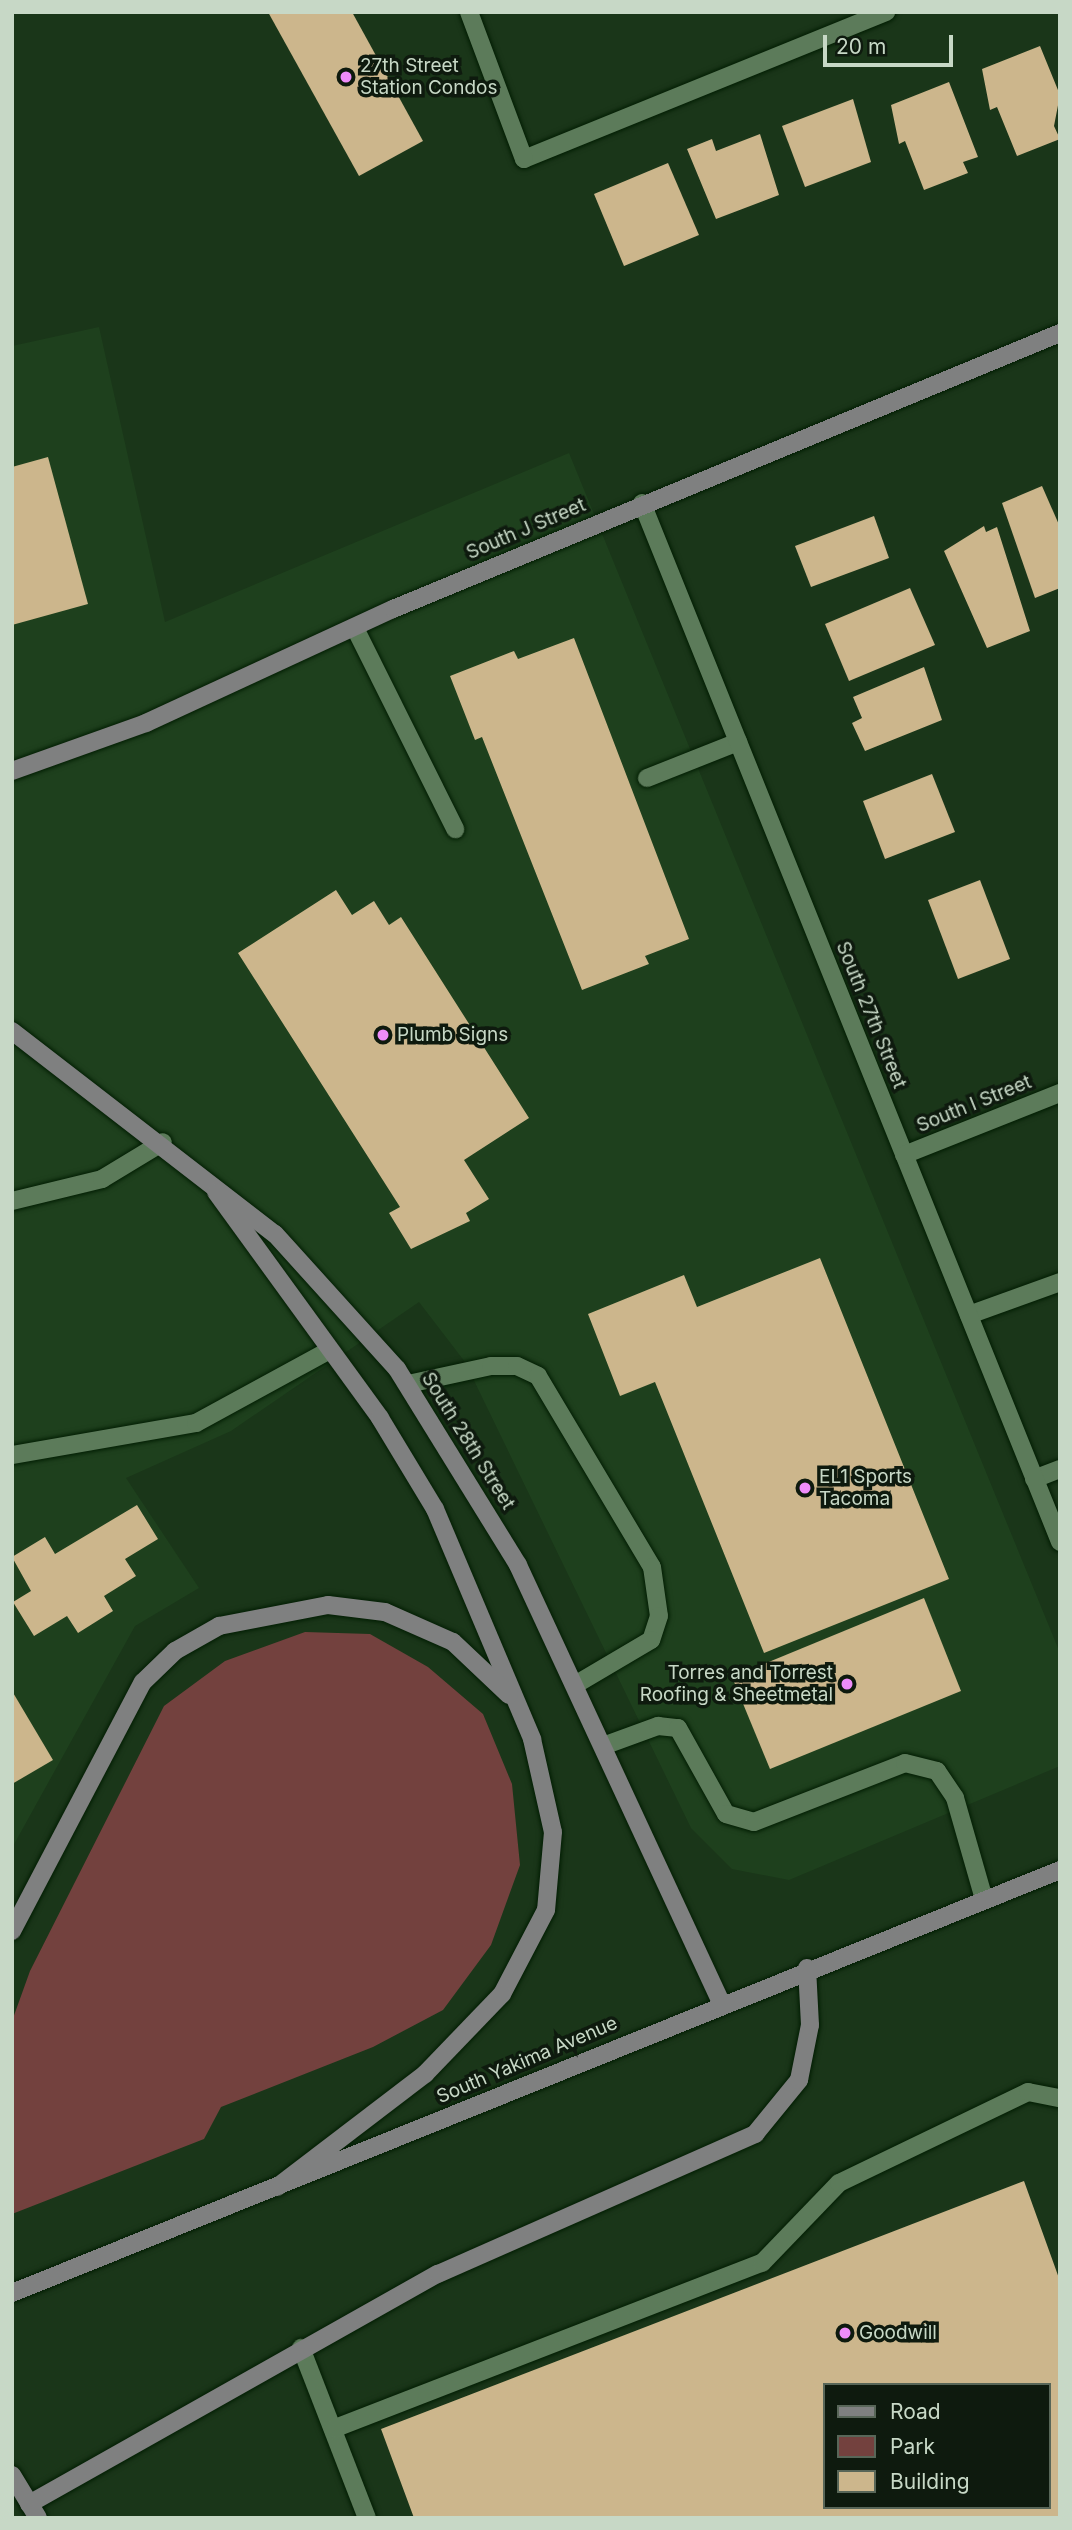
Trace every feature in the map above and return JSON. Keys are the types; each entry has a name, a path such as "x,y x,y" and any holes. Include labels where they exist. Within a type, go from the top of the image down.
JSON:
{"main road":[{"name":"South J Street","path":"12,771 146,723 355,628 642,503 1060,333"},
{"name":"South 28th Street","path":"12,1031 205,1174 325,1284 408,1384 479,1494 575,1685 720,2002"},
{"path":"205,1174 328,1352 380,1418 435,1509 547,1782 553,1832 551,1884 538,1934 502,1994 425,2074 277,2187"},
{"path":"12,1931 144,1682 175,1651 219,1626 328,1605 385,1612 453,1642 513,1700"},
{"name":"South Yakima Avenue","path":"12,2293 277,2187 720,2002 1060,1870"},
{"path":"12,2475 34,2511 301,2348 513,2236 755,2134 799,2080 810,2025 807,1968"}],"street":[{"path":"469,12 524,159 886,12"},
{"name":"South 27th Street","path":"642,503 1060,1542"},
{"path":"355,628 456,829"},
{"path":"648,778 738,742"},
{"name":"South I Street","path":"904,1155 1060,1093"},
{"path":"12,1201 102,1179 163,1142"},
{"path":"969,1315 1060,1282"},
{"path":"12,1455 196,1423 328,1352"},
{"path":"408,1384 491,1366 517,1366 538,1376 652,1567 659,1616 652,1640 575,1685"},
{"path":"1034,1479 1060,1469"},
{"path":"603,1746 658,1726 678,1727 726,1814 754,1822 905,1763 937,1772 955,1798 984,1899"},
{"path":"333,2429 762,2263 839,2183 1028,2092 1060,2098"},
{"path":"301,2348 367,2518"}],"shaded area":[{"path":"99,327 165,622 569,453 1060,1653 1060,1766 789,1880 732,1869 691,1828 465,1362 419,1302 231,1431 126,1478 199,1588 135,1626 12,1848 12,346"}],"green space":[{"path":"305,1632 370,1634 428,1667 483,1714 512,1784 520,1865 491,1945 443,2010 373,2047 221,2107 204,2139 12,2214 12,2021 30,1971 164,1706 225,1661"}],"building":[{"name":"27th Street Station Condos","path":"268,12 352,12 423,141 359,176"},
{"path":"1040,46 1060,95 1054,126 1060,139 1017,156 997,107 990,110 982,69"},
{"path":"949,82 978,157 963,162 968,173 924,190 905,141 899,144 891,105"},
{"path":"853,99 871,162 805,187 782,126"},
{"path":"760,134 779,195 716,219 687,149 712,139 716,151"},
{"path":"668,163 699,235 624,266 594,194"},
{"path":"48,457 88,604 12,625 12,467"},
{"path":"1042,486 1060,527 1060,588 1035,598 1002,503"},
{"path":"874,516 889,558 811,587 795,546"},
{"path":"984,526 986,532 997,527 1030,631 987,648 944,551"},
{"path":"910,588 935,645 849,681 825,624"},
{"path":"574,638 689,939 645,956 649,964 582,990 482,737 475,740 450,676 514,651 518,659"},
{"path":"924,667 942,720 865,751 852,723 862,718 853,697"},
{"path":"932,774 955,832 885,859 863,801"},
{"path":"980,880 1010,959 958,979 928,900"},
{"name":"Plumb Signs","path":"336,890 352,915 374,901 389,925 401,917 529,1118 464,1160 489,1199 466,1213 470,1221 411,1249 389,1213 400,1207 238,953"},
{"name":"EL1 Sports Tacoma","path":"820,1258 949,1579 764,1653 655,1382 620,1396 588,1314 684,1275 697,1307"},
{"path":"137,1505 158,1539 125,1559 136,1576 104,1596 113,1611 78,1633 67,1616 34,1636 13,1602 31,1591 12,1557 45,1537 55,1554"},
{"name":"Torres and Torrest Roofing & Sheetmetal","path":"924,1598 961,1691 770,1769 732,1677"},
{"path":"12,1691 53,1760 12,1784"},
{"name":"Goodwill","path":"1024,2181 1060,2281 1060,2518 414,2518 381,2429"}],"place":[{"name":"27th Street Station Condos","path":"346,77"},
{"name":"Plumb Signs","path":"383,1035"},
{"name":"EL1 Sports Tacoma","path":"805,1488"},
{"name":"Torres and Torrest Roofing & Sheetmetal","path":"847,1684"},
{"name":"Goodwill","path":"845,2333"}]}
